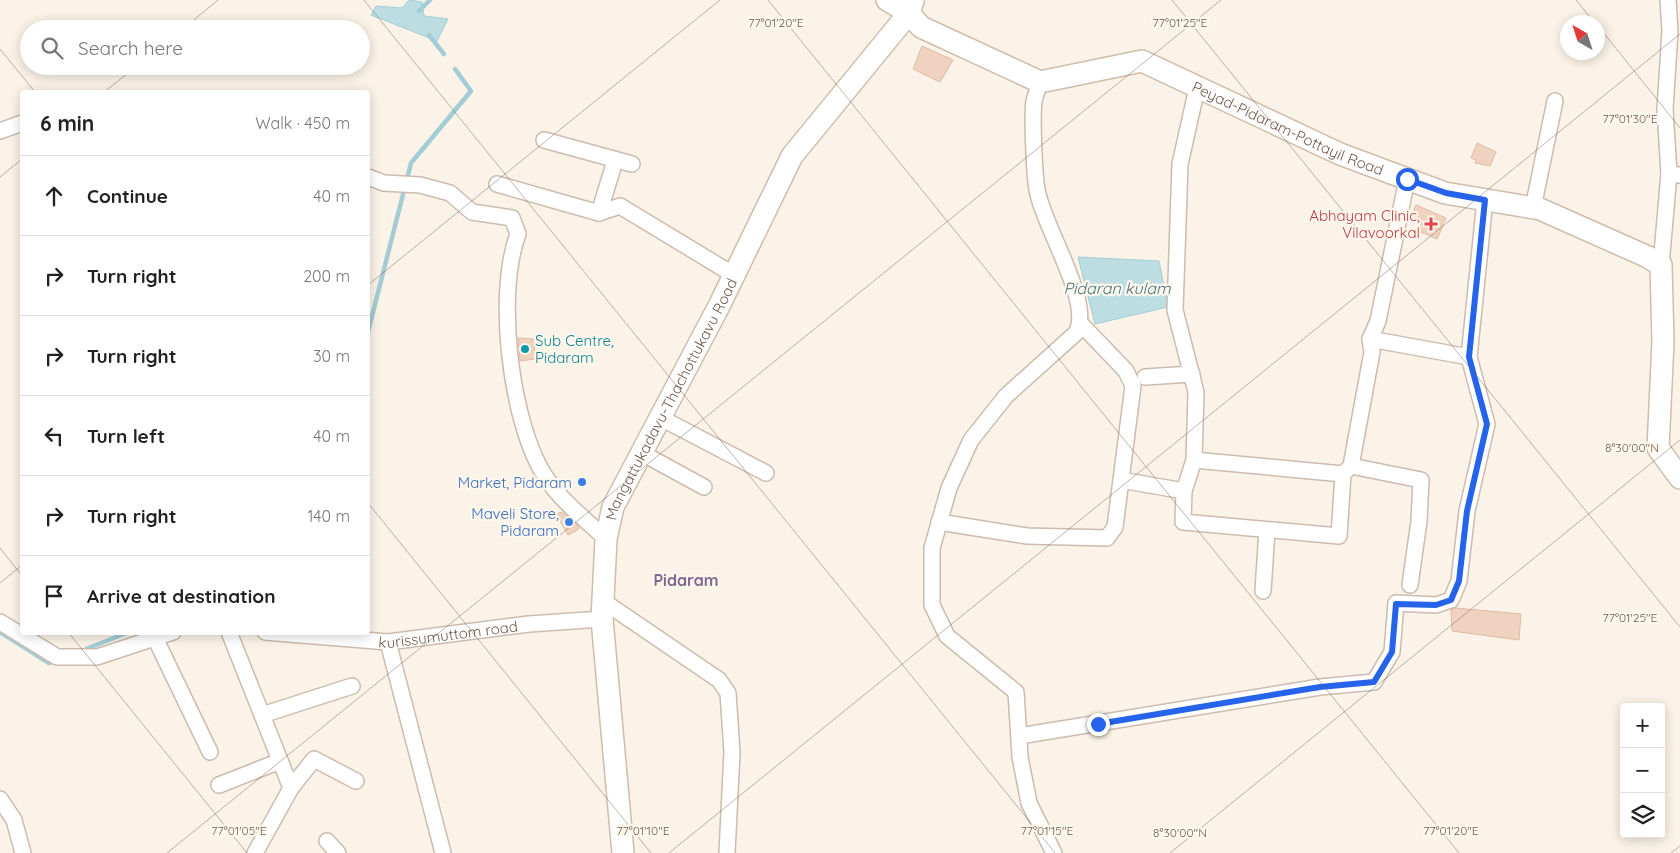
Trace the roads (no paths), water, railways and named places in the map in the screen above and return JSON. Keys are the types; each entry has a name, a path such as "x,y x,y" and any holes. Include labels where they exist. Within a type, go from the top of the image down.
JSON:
{"street":[{"path":"887,0 911,6 921,27 1040,82 1034,102 1036,188 1044,217 1061,253 1080,308 1081,324 1076,333 1006,396 971,440 949,488 932,548 932,605 948,636 1016,692 1020,757 1029,803 1054,853"},
{"path":"1668,0 1670,31 1665,109 1675,174 1661,265 1663,342 1658,448 1680,478"},
{"name":"Mangattukadavu-Thachottukavu Road","path":"623,853 603,610 606,539 613,506 734,275 792,156 911,6"},
{"path":"1670,31 1680,18"},
{"name":"Peyad-Pidaram-Pottayil Road","path":"1040,82 1142,61 1340,154 1446,193 1533,208 1639,253 1661,265"},
{"path":"1197,88 1180,164 1175,310 1196,392 1194,460 1184,491 1183,522 1339,536 1347,470 1372,352 1370,339 1378,321 1407,179"},
{"path":"1533,208 1554,101"},
{"path":"0,131 20,124"},
{"path":"544,140 615,161 632,164"},
{"path":"599,213 615,161"},
{"path":"370,178 450,193 472,212 512,218 518,234 511,252 508,278 508,334 516,402 539,465 549,481 574,512 606,539"},
{"path":"497,184 599,213 620,206 734,275"},
{"path":"1019,736 1320,687 1374,682 1392,652 1396,604 1436,605 1451,600 1459,581 1467,511 1487,424 1469,357 1485,200"},
{"path":"939,522 1027,536 1107,538 1115,527 1133,386 1126,371 1081,324"},
{"path":"1370,339 1469,357"},
{"path":"1145,377 1192,374"},
{"path":"659,417 766,473"},
{"path":"640,452 704,487"},
{"path":"1194,460 1347,470 1421,480 1419,521 1410,585"},
{"path":"1121,480 1184,491"},
{"path":"1263,591 1267,530"},
{"path":"603,610 719,680 728,693 732,752 727,853"},
{"name":"kurissumuttom road","path":"302,635 388,642 530,624 603,610"},
{"path":"0,622 20,630"},
{"path":"40,639 57,657 98,657 164,635"},
{"path":"230,635 291,788"},
{"path":"155,638 210,752"},
{"path":"388,642 443,853"},
{"path":"262,715 352,686"},
{"path":"255,853 291,788 314,759 356,781"},
{"path":"220,785 280,761"},
{"path":"0,799 14,820 22,853"},
{"path":"327,841 338,853"}],"water":[{"path":"409,0 422,2 424,16 448,19 437,41 371,15 376,6 402,8"},
{"name":"Pidaran kulam","path":"1078,257 1159,261 1168,307 1095,324"}],"waterway":[{"path":"419,11 430,0"},
{"path":"429,35 444,54"},
{"path":"370,324 411,163 471,91 455,69"},
{"path":"0,632 49,663"},
{"path":"86,649 121,635"}],"place":[{"name":"Abhayam Clinic, Vilavoorkal","path":"1431,224"},
{"name":"Sub Centre, Pidaram","path":"525,349"},
{"name":"Market, Pidaram","path":"582,482"},
{"name":"Maveli Store, Pidaram","path":"569,522"}],"district":[{"name":"Pidaram","path":"686,580"}]}
